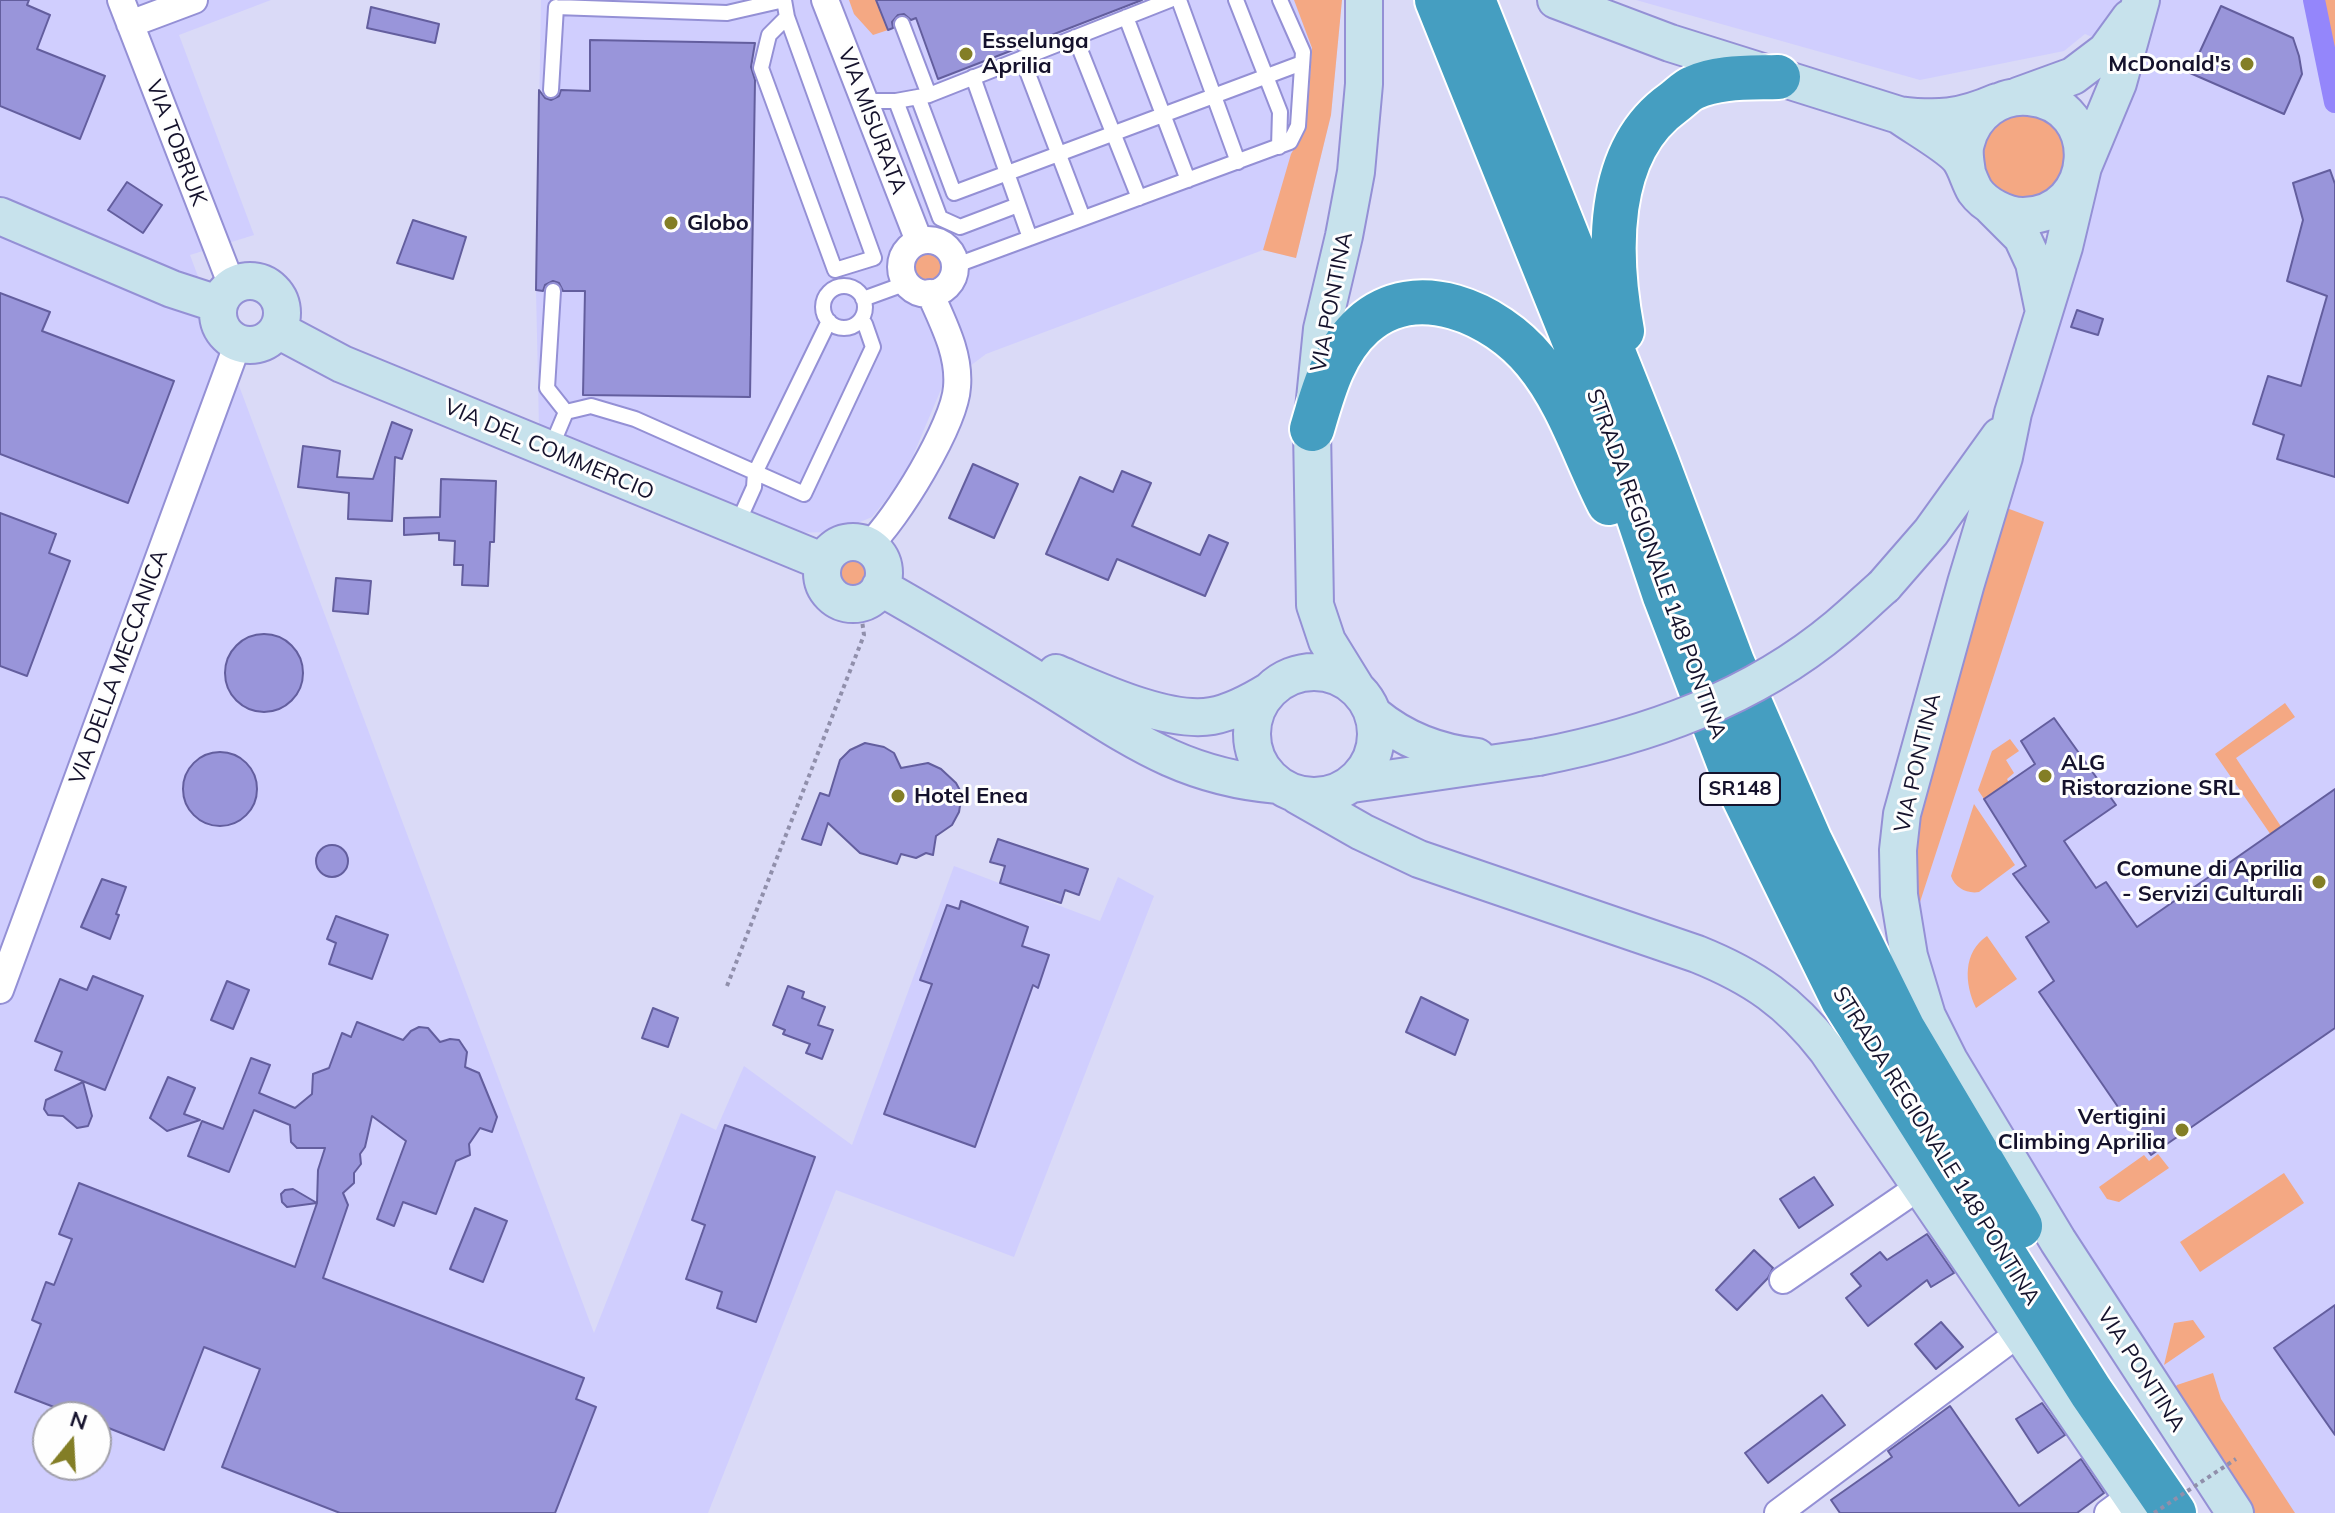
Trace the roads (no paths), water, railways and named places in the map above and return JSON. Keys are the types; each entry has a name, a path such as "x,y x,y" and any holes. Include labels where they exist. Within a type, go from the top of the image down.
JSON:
{"highway":[{"name":"STRADA REGIONALE 148 PONTINA","path":"1437,0 1605,417 1665,596 1735,779 1843,1000 2091,1392 2174,1513"},
{"name":"STRADA REGIONALE 148 PONTINA","path":"1473,0 1656,460 1732,662 1810,841 1903,1029 2110,1371 2207,1513"},
{"path":"1656,460 1626,354 1616,300 1613,246 1625,171 1642,135 1665,109 1693,88 1730,79 1778,77"},
{"path":"1312,429 1329,374 1353,335 1372,318 1398,306 1419,302 1444,304 1475,314 1505,332 1544,374 1567,414 1621,527 1665,596"}],"street":[{"path":"125,12 194,0"},
{"name":"VIA MISURATA","path":"825,0 919,241"},
{"name":"VIA PONTINA","path":"1364,0 1364,84 1356,172 1322,329 1312,429 1315,605 1327,641 1365,701"},
{"path":"1556,0 1670,43 1899,115 1934,119 1968,114 2073,76 2106,51 2140,2"},
{"path":"1992,206 2011,214 2041,213 2056,206 2072,192 2118,83 2140,2"},
{"name":"VIA TOBRUK","path":"125,12 225,295"},
{"path":"1352,784 1602,745 1665,725 1723,700 1789,663 1837,628 1884,586 1965,488 2013,413 2064,247 2083,167 2080,135 2062,109 2041,98 2007,99 1976,120 1965,145 1967,173"},
{"path":"1899,115 1959,158 1976,192 2022,237 2034,263 2043,309"},
{"path":"0,216 172,289 225,295 252,280 273,289 282,305 283,316 278,330 261,344 238,343 222,329 218,318 225,295"},
{"path":"868,546 895,517 946,424 956,394 952,344 918,288 902,276 902,259 911,245 919,241 936,241 950,252 954,266 952,278 947,285 918,288"},
{"name":"VIA DEL COMMERCIO","path":"278,330 342,364 824,562"},
{"name":"VIA DELLA MECCANICA","path":"0,990 238,343"},
{"name":"VIA PONTINA","path":"2013,413 2004,457 1957,612 1902,814 1898,850 1899,895 1907,947 1927,1016 1949,1060 2052,1231 2235,1513"},
{"path":"870,595 884,578 884,568 877,553 868,546 851,542 840,545 832,551 822,569 824,585 839,601 870,595 1066,677 1175,715 1209,717 1225,713 1275,686 1310,672 1326,673 1342,678 1401,735 1444,752 1502,759 1538,757"},
{"name":"VIA PONTINA","path":"1275,686 1315,605"},
{"path":"953,628 1161,756 1203,773 1316,797 1335,793 1352,784 1366,770 1374,753 1377,734 1365,701"},
{"path":"1275,686 1259,704 1253,719 1252,745 1261,768 1288,790 1371,837 1419,859 1697,954 1753,980 1778,997 1813,1032 2019,1333 2134,1509"},
{"path":"1783,1280 1919,1187"},
{"path":"1778,1513 2019,1333"}],"lane":[{"path":"556,7 575,0"},
{"path":"556,7 727,13 784,0 787,17 874,258 835,270"},
{"path":"865,101 896,101 923,96 1170,0"},
{"path":"1179,0 1238,162"},
{"path":"1236,0 1280,112 1279,147"},
{"path":"954,266 1290,142 1298,126 1303,52 1280,0"},
{"path":"551,90 556,7"},
{"path":"787,17 769,35 761,68 844,287"},
{"path":"1126,17 1188,180"},
{"path":"902,24 954,193 1302,63"},
{"path":"1075,37 1139,198"},
{"path":"1022,58 1083,218"},
{"path":"973,77 1030,238"},
{"path":"896,101 940,218 960,227 1018,205"},
{"path":"836,288 859,292 863,299 865,307 860,321 853,327 845,328 829,321 823,308 825,300 836,288"},
{"path":"863,299 918,288"},
{"path":"553,291 547,388 566,412"},
{"path":"736,527 754,487 755,473 829,321"},
{"path":"566,412 591,406 635,419 804,494 873,347 865,324 860,321"},
{"path":"550,450 566,412"}],"waterway":[{"path":"2314,0 2335,102"}],"place":[{"name":"Esselunga Aprilia","path":"966,54"},
{"name":"McDonald's","path":"2247,64"},
{"name":"Globo","path":"671,223"},
{"name":"ALG Ristorazione SRL","path":"2045,776"},
{"name":"Hotel Enea","path":"898,796"},
{"name":"Comune di Aprilia - Servizi Culturali","path":"2319,882"},
{"name":"Vertigini Climbing Aprilia","path":"2182,1130"}]}
